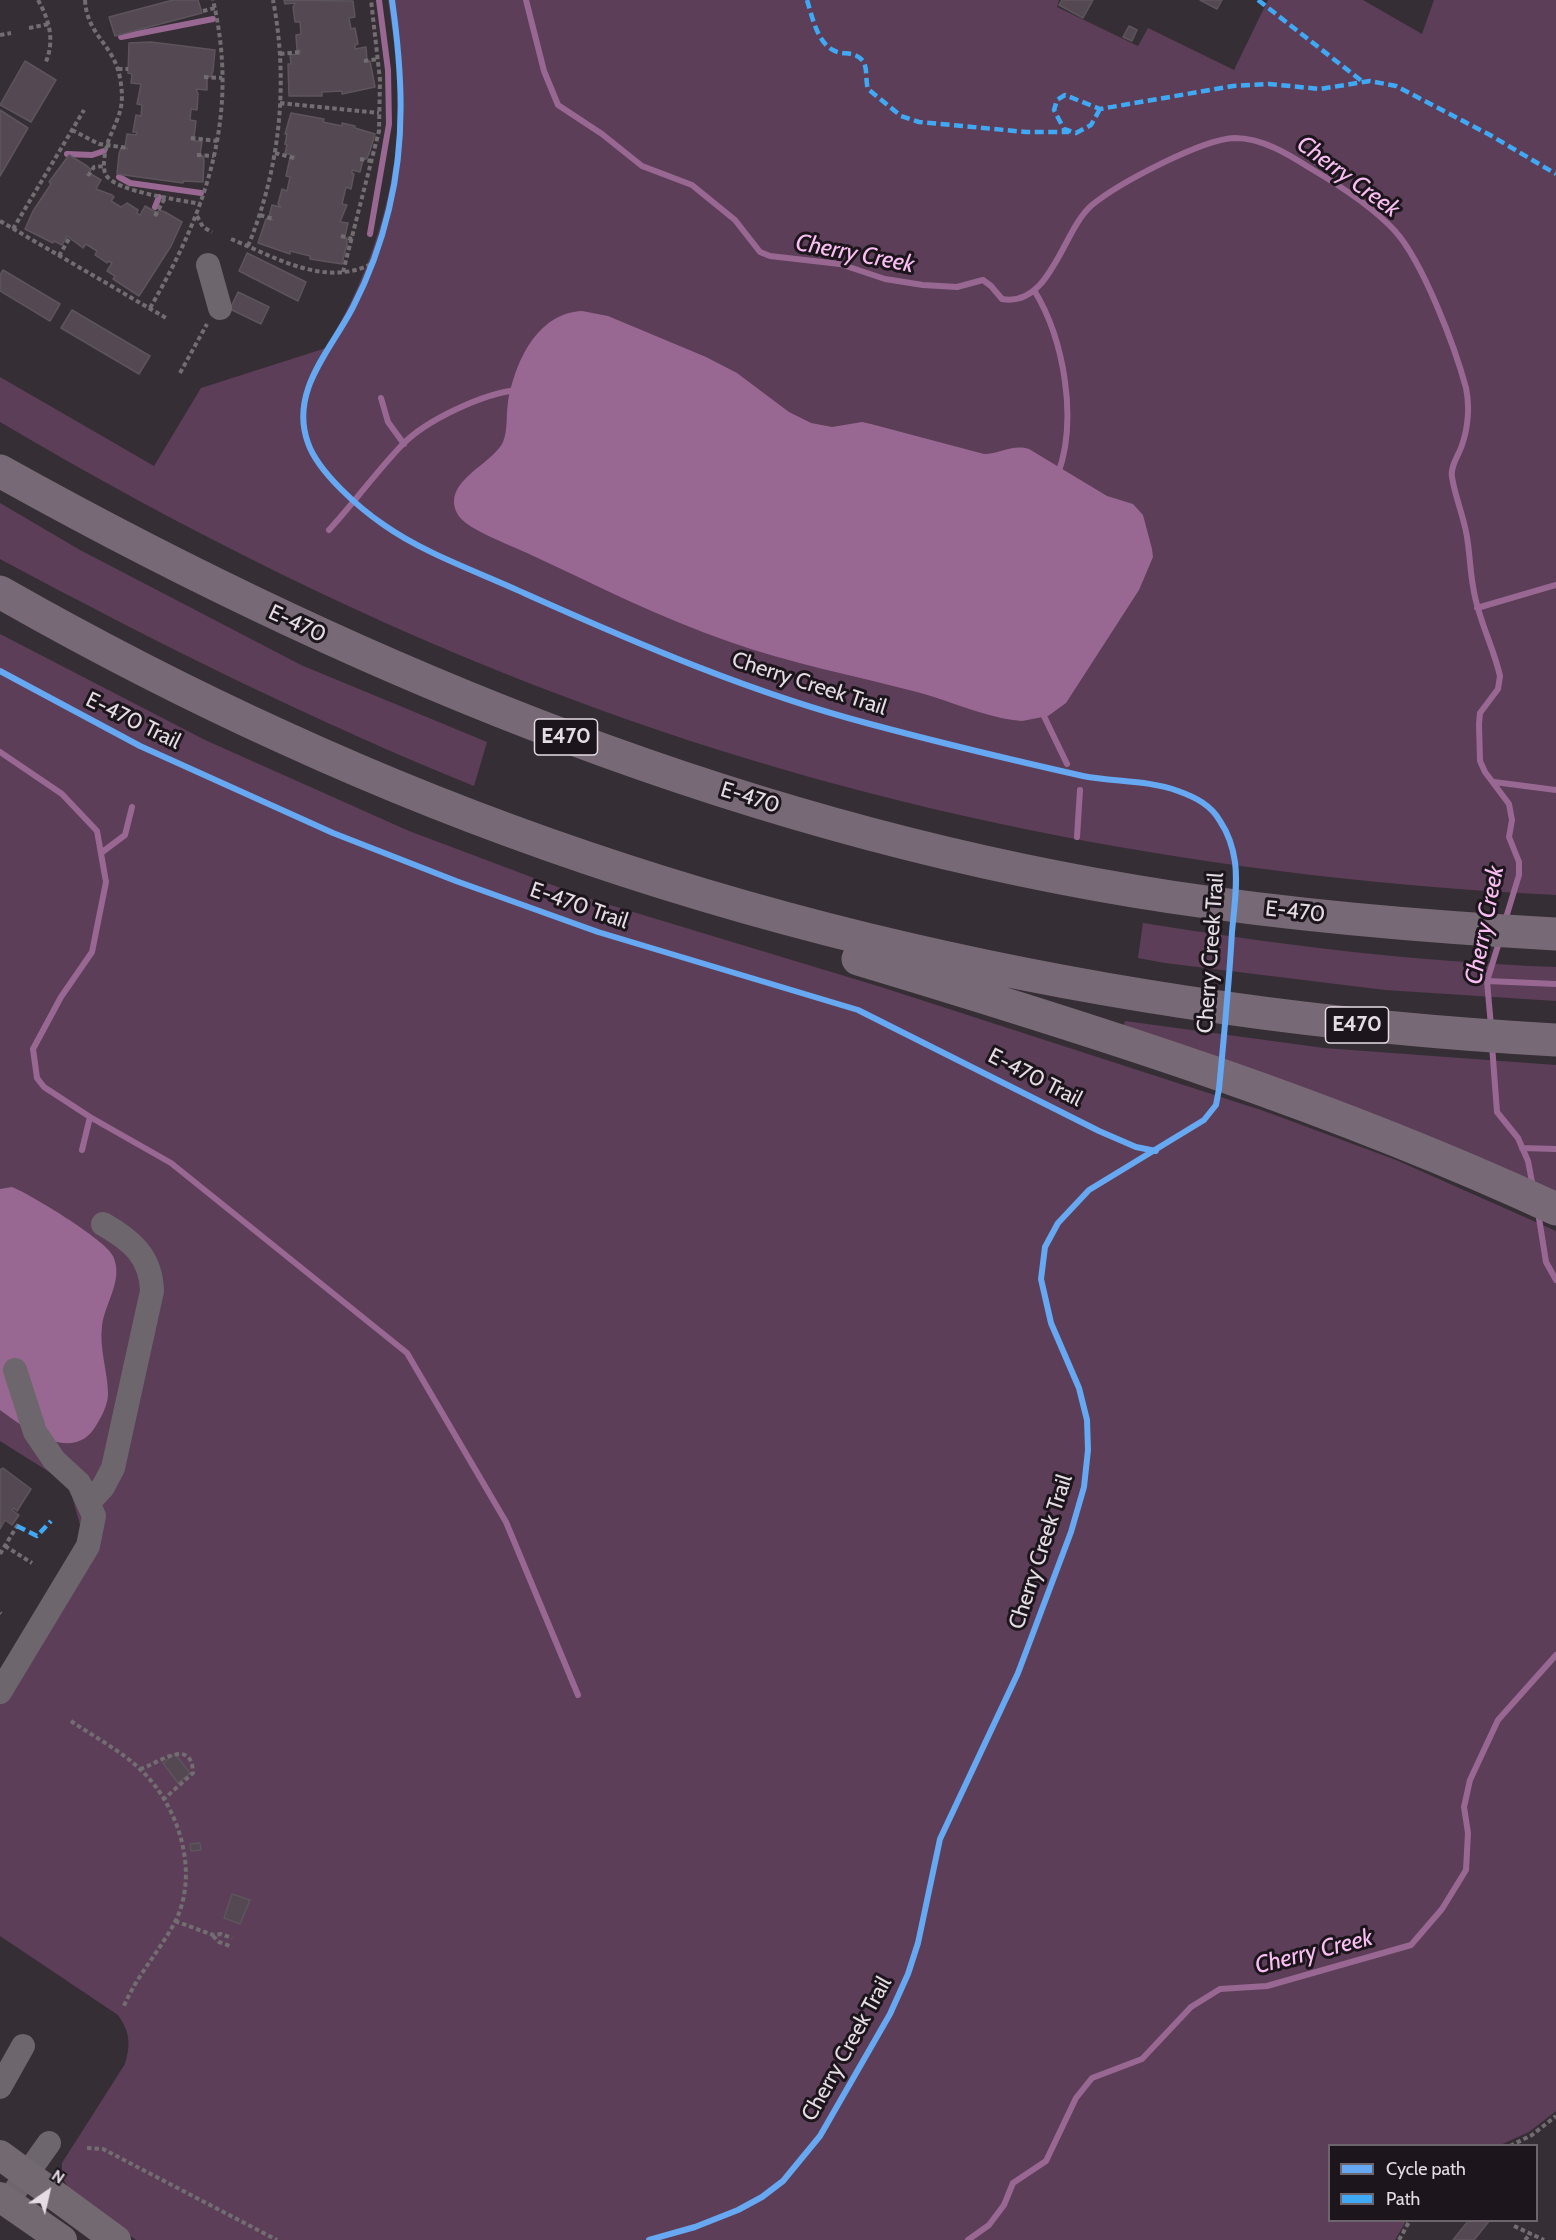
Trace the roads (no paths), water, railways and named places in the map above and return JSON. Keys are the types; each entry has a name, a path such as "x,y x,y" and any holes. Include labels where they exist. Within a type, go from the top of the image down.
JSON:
{"highway":[{"name":"E-470","path":"0,471 94,523 251,603 434,685 539,727 647,766 863,831 964,856 1169,897 1347,918 1556,934"},
{"name":"E470","path":"0,592 125,660 287,740 473,816 586,856 733,903 868,940 1013,972 1159,999 1400,1029 1556,1040"},
{"path":"586,856 631,888 1156,1054 1405,1143 1556,1209"}],"main road":[{"path":"0,2156 28,2174 116,2240"},
{"path":"4,2199 62,2240"}],"street":[{"path":"208,266 214,316"},
{"path":"90,1501 104,1487 113,1468 152,1291 152,1276 146,1258 123,1235 103,1224"},
{"path":"0,1692 88,1546 94,1516 90,1501 79,1483 54,1460 35,1432 15,1370"},
{"path":"0,2087 23,2046"},
{"path":"4,2199 28,2174 49,2143"}],"waterway":[{"path":"370,234 389,124 388,70 379,0"},
{"name":"Cherry Creek","path":"526,0 544,71 558,105 602,134 642,166 692,185 735,220 760,252 770,256 840,264 885,279 923,285 957,287 983,280 1002,299 1019,299 1033,291 1044,280 1082,216 1092,205 1140,174 1182,154 1220,140 1235,138 1255,141 1284,152 1344,189 1386,222 1406,245 1427,283 1466,388 1468,409 1466,431 1453,465 1452,477 1466,530 1475,599 1500,676 1498,689 1480,713 1479,724 1480,761 1485,772 1509,804 1512,820 1509,837 1519,862 1519,875 1505,921"},
{"path":"121,37 213,19"},
{"path":"67,154 92,155 104,151"},
{"path":"119,177 130,183 201,193"},
{"path":"155,207 159,197"},
{"path":"1034,290 1053,332 1065,380 1067,429 1058,474"},
{"path":"329,530 392,455 425,426 473,402 518,390"},
{"path":"381,398 388,422 404,444"},
{"path":"1477,608 1556,585"},
{"path":"1041,710 1067,764"},
{"path":"0,752 62,794 97,831 106,882 92,952 61,997 33,1049 37,1078 44,1087 90,1117 171,1163 407,1353 506,1522 578,1695"},
{"path":"1494,782 1556,790"},
{"path":"1077,837 1080,790"},
{"path":"101,853 125,835 132,807"},
{"name":"Cherry Creek","path":"1491,1026 1487,981 1500,939"},
{"path":"1487,981 1556,984"},
{"name":"Cherry Creek","path":"1492,1045 1497,1112 1518,1138 1528,1161 1533,1187"},
{"path":"82,1150 90,1117"},
{"path":"1522,1148 1556,1149"},
{"name":"Cherry Creek","path":"1538,1212 1546,1262 1556,1280"},
{"name":"Cherry Creek","path":"968,2240 989,2225 1004,2205 1013,2183 1046,2161 1076,2098 1092,2078 1142,2059 1191,2007 1220,1989 1267,1986 1411,1945 1442,1909 1466,1870 1468,1833 1464,1807 1470,1780 1498,1720 1556,1655"}]}
